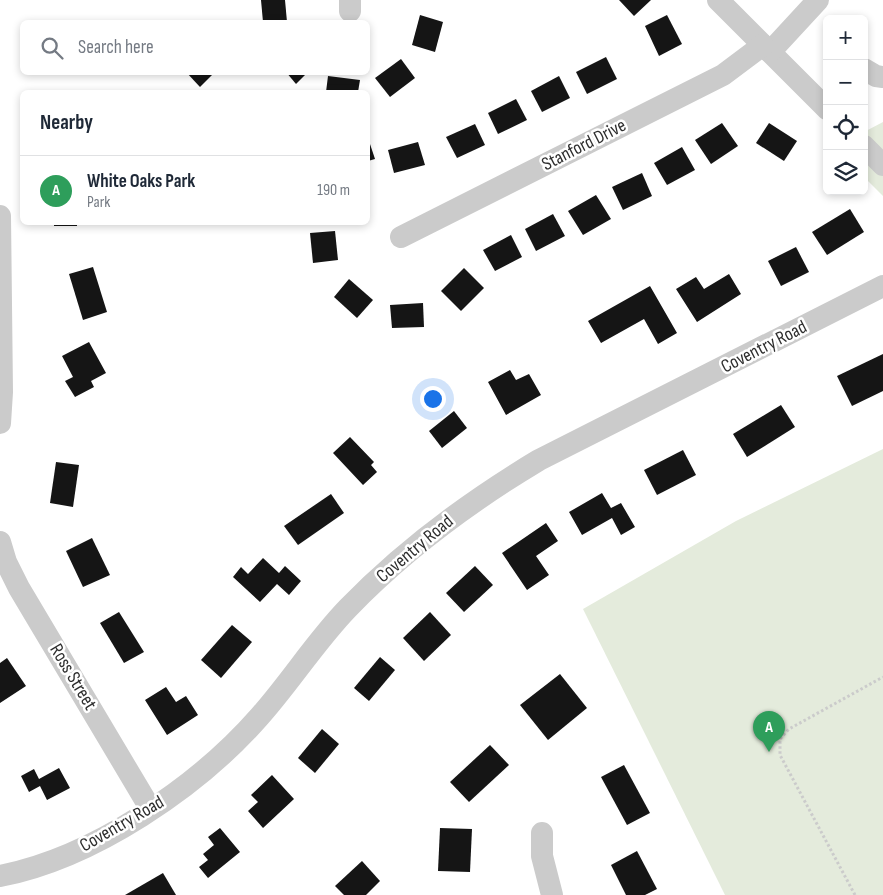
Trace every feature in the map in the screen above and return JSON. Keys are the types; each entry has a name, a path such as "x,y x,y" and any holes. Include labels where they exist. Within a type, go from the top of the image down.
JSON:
{"street":[{"path":"718,0 823,105"},
{"name":"Stanford Drive","path":"401,237 723,75 766,48 818,0"},
{"path":"868,71 876,76 883,77"},
{"path":"868,150 883,165"},
{"path":"0,216 2,392 0,423"},
{"name":"Coventry Road","path":"0,876 57,859 110,834 196,778 229,750 261,715 314,647 348,608 401,558 446,520 539,460 883,286"},
{"name":"Ross Street","path":"0,542 6,562 19,588 150,808"},
{"path":"542,833 542,856 552,895"}],"path":[{"path":"855,895 780,755 780,739 789,729 883,677"}],"green space":[{"path":"883,122 883,196 868,181 868,130"},
{"path":"883,449 883,895 725,895 583,609 736,521"}],"building":[{"path":"261,0 285,0 287,20 263,20"},
{"path":"619,0 651,0 634,16"},
{"path":"420,15 443,22 435,52 412,45"},
{"path":"667,15 682,44 659,56 645,26"},
{"path":"606,57 617,79 587,94 576,72"},
{"path":"401,59 415,78 390,97 375,78"},
{"path":"189,75 212,75 200,87"},
{"path":"288,75 305,75 296,84"},
{"path":"328,76 360,80 358,90 326,90"},
{"path":"559,76 570,98 542,112 531,91"},
{"path":"516,99 527,120 498,134 488,113"},
{"path":"722,123 738,146 711,164 695,140"},
{"path":"769,123 797,141 784,161 756,143"},
{"path":"475,124 485,145 457,158 446,137"},
{"path":"418,142 425,165 394,173 388,150"},
{"path":"370,144 375,159 370,160"},
{"path":"682,147 695,170 667,185 654,163"},
{"path":"642,173 652,196 623,210 612,187"},
{"path":"596,195 611,219 583,235 568,211"},
{"path":"850,209 864,232 827,255 812,232"},
{"path":"553,214 565,236 536,251 525,229"},
{"path":"54,225 77,225 77,226"},
{"path":"335,231 338,260 313,263 310,233"},
{"path":"511,235 522,257 495,271 483,250"},
{"path":"796,247 809,272 781,286 768,261"},
{"path":"93,267 107,312 83,320 69,274"},
{"path":"464,268 484,288 461,311 441,291"},
{"path":"729,274 741,294 697,322 676,289 696,277 704,289"},
{"path":"349,279 373,300 357,318 334,297"},
{"path":"650,286 677,333 658,344 644,319 601,343 588,321"},
{"path":"423,303 424,327 392,328 390,305"},
{"path":"89,342 106,373 91,381 94,387 75,397 65,381 73,377 62,356"},
{"path":"883,354 883,391 852,406 837,376"},
{"path":"510,370 516,380 529,374 541,395 506,415 488,382"},
{"path":"781,405 795,427 747,457 733,434"},
{"path":"454,411 467,428 442,448 429,431"},
{"path":"350,437 374,462 371,465 377,472 363,485 333,453"},
{"path":"683,450 696,475 657,495 644,470"},
{"path":"56,462 79,465 73,507 50,503"},
{"path":"602,493 611,508 621,503 635,527 621,535 612,518 582,535 569,512"},
{"path":"331,494 344,513 298,545 284,526"},
{"path":"546,523 558,541 536,556 549,575 527,590 502,553"},
{"path":"92,538 110,575 83,587 66,551"},
{"path":"263,558 279,573 285,566 301,581 289,595 277,584 260,602 233,577 241,567 248,574"},
{"path":"475,566 493,585 464,612 446,593"},
{"path":"119,612 144,652 124,663 100,623"},
{"path":"430,612 451,635 424,661 403,638"},
{"path":"232,625 252,642 221,678 201,660"},
{"path":"380,657 395,670 369,701 354,688"},
{"path":"7,658 26,686 0,703 0,663"},
{"path":"560,674 587,708 548,740 520,705"},
{"path":"166,687 176,702 186,696 198,715 167,735 145,700"},
{"path":"322,729 339,744 315,773 298,758"},
{"path":"490,745 509,765 469,802 450,782"},
{"path":"624,765 650,813 627,825 601,777"},
{"path":"59,768 70,788 47,800 40,786 29,792 21,776 34,769 39,779"},
{"path":"272,775 294,799 263,828 248,811 258,802 251,795"},
{"path":"220,828 240,852 208,878 199,867 208,860 203,854 214,845 208,837"},
{"path":"440,828 472,829 470,872 438,871"},
{"path":"637,851 657,889 645,895 626,895 611,865"},
{"path":"362,861 380,881 366,895 344,895 335,886"},
{"path":"163,873 176,895 125,895"}],"place":[{"name":"White Oaks Park","path":"769,752"}]}
